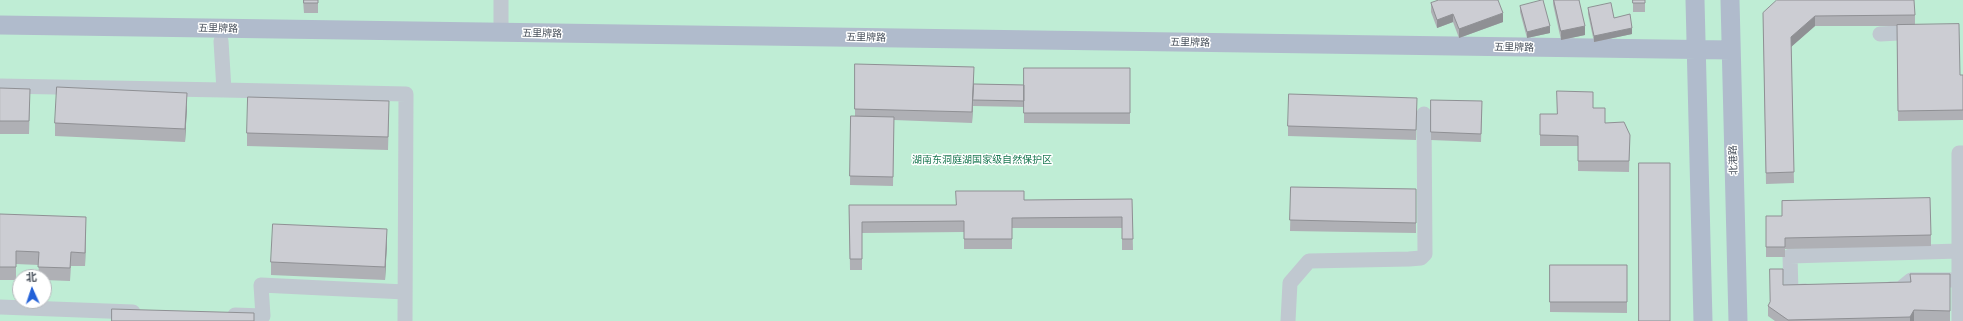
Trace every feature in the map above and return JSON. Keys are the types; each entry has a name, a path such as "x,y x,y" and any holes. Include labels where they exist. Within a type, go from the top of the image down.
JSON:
{"main road":[{"path":"1695,0 1703,321"},
{"name":"北港路","path":"1730,0 1738,321"},
{"name":"五里牌路","path":"0,25 1696,56"},
{"name":"五里牌路","path":"0,38 1731,56"}],"street":[{"path":"501,0 501,33"},
{"path":"1880,34 1933,31"},
{"path":"221,41 224,90"},
{"path":"0,86 406,94 405,321"},
{"path":"1288,321 1290,283 1310,261 1409,259 1421,258 1425,254 1424,114"},
{"path":"1959,321 1959,153 1963,153"},
{"path":"1822,291 1791,292 1790,256 1959,251"},
{"path":"1876,290 1900,289 1911,280 1959,280"},
{"path":"224,314 263,316 261,285 405,292"},
{"path":"0,307 109,316 147,312"}],"green space":[{"name":"湖南东洞庭湖国家级自然保护区","path":"0,0 1963,0 1963,321 0,321"}],"building":[{"path":"304,0 318,0 318,3 304,3"},
{"path":"1439,0 1498,0 1503,13 1459,29 1453,14 1437,20 1431,3"},
{"path":"1543,0 1550,26 1527,32 1520,6"},
{"path":"1554,0 1579,0 1585,26 1561,31"},
{"path":"1633,0 1645,0 1645,3 1633,3"},
{"path":"1777,0 1914,0 1915,15 1815,16 1791,37 1794,172 1766,173 1763,13"},
{"path":"1611,3 1614,18 1630,14 1632,28 1594,36 1588,8"},
{"path":"1959,24 1960,75 1963,75 1963,110 1898,111 1897,25"},
{"path":"855,64 974,67 972,112 855,109"},
{"path":"1024,68 1130,68 1130,113 1024,113"},
{"path":"974,84 1024,85 1024,101 973,100"},
{"path":"57,87 187,93 185,129 55,123"},
{"path":"0,88 30,89 29,121 0,121"},
{"path":"1557,91 1593,92 1593,108 1605,108 1605,123 1624,122 1630,135 1629,161 1578,161 1578,136 1540,135 1540,114 1557,114"},
{"path":"1289,94 1417,98 1416,130 1288,126"},
{"path":"248,97 389,101 388,137 247,133"},
{"path":"1431,100 1482,101 1481,134 1431,132"},
{"path":"851,116 894,117 893,177 850,176"},
{"path":"1639,163 1670,163 1670,321 1639,321"},
{"path":"1291,187 1416,189 1416,223 1290,220"},
{"path":"956,191 1024,191 1024,200 1132,199 1133,239 1122,239 1122,217 1012,218 1012,239 964,239 964,221 862,222 862,259 850,259 849,205 956,205"},
{"path":"1930,198 1931,235 1785,238 1785,247 1766,247 1766,216 1782,216 1782,201"},
{"path":"0,214 86,217 85,253 71,252 70,268 38,267 39,252 16,251 16,267 0,267"},
{"path":"273,224 387,229 385,267 271,262"},
{"path":"1550,265 1627,265 1627,302 1550,302"},
{"path":"1770,269 1783,269 1783,285 1911,282 1910,274 1950,274 1950,311 1914,310 1910,317 1788,320 1768,306 1770,302"},
{"path":"112,309 254,313 254,321 112,321"}]}
